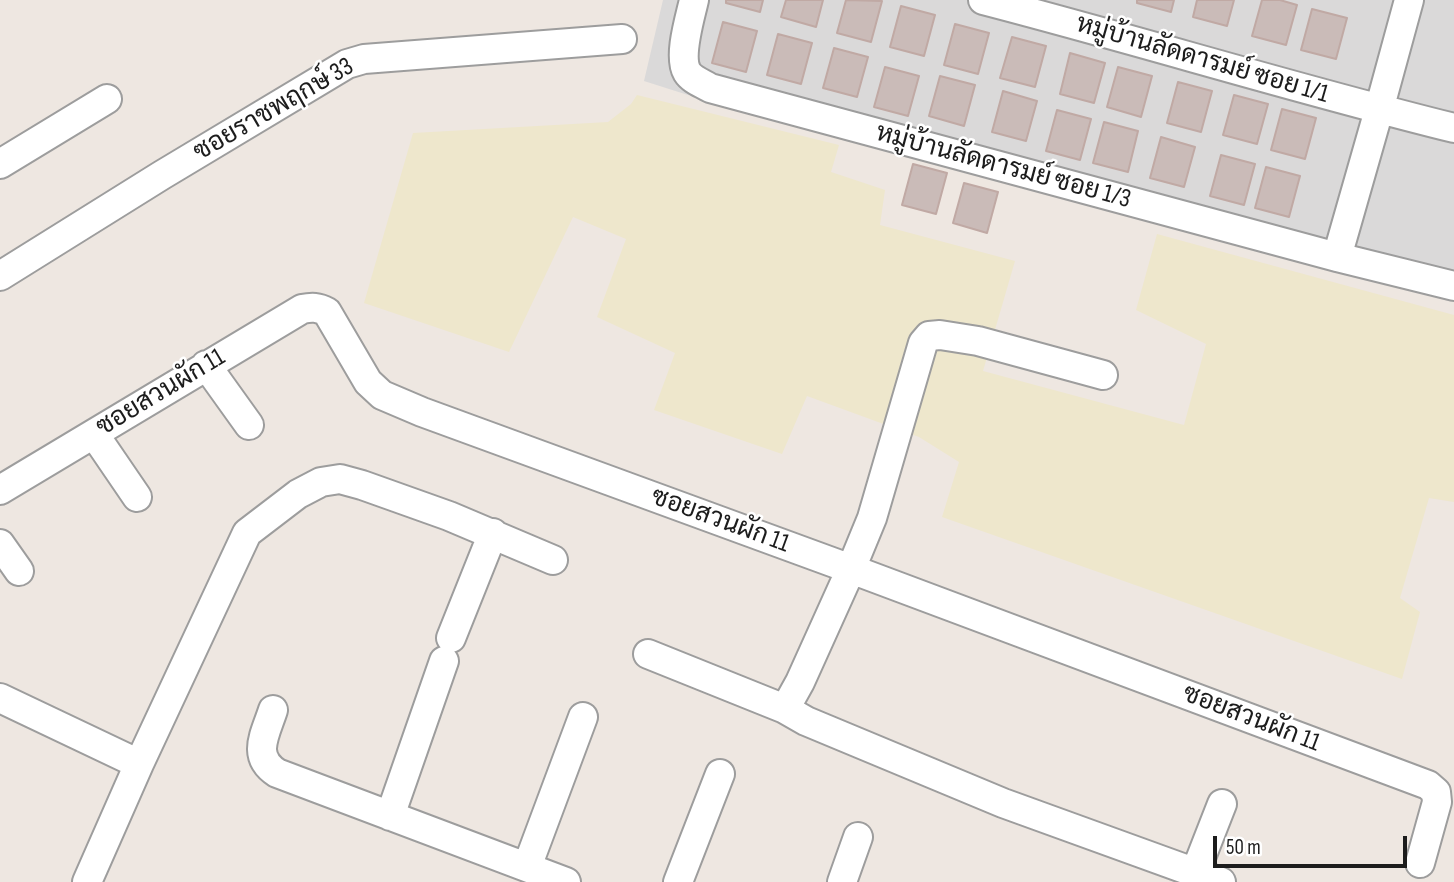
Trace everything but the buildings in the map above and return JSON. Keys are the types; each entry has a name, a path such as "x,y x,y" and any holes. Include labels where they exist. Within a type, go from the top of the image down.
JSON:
{"street":[{"name":"หมู่บ้านลัดดารมย์ ซอย 1/3","path":"694,0 683,58 685,70 693,79 710,88 1454,286"},
{"name":"หมู่บ้านลัดดารมย์ ซอย 1/1","path":"983,0 1379,110 1454,128"},
{"path":"1337,257 1409,0"},
{"name":"ซอยราชพฤกษ์ 33","path":"0,276 347,64 364,59 622,39"},
{"path":"0,164 107,99"},
{"name":"ซอยสวนผัก 11","path":"0,489 302,309 319,308 327,312 368,382 382,395 1428,785 1436,792 1437,802 1420,863"},
{"path":"785,709 800,682 872,518 923,343 929,336 940,335 978,341 1103,375"},
{"path":"206,365 249,425"},
{"path":"94,434 137,497"},
{"path":"87,882 247,533 298,494 321,482 340,479 412,502 553,559"},
{"path":"390,816 492,533"},
{"path":"0,544 19,571"},
{"path":"648,654 785,709 806,721 1003,803 1208,878 1222,804"},
{"path":"0,698 139,764"},
{"path":"273,710 263,744 262,758 268,767 277,773 566,882"},
{"path":"527,867 583,717"},
{"path":"678,882 720,774"},
{"path":"842,882 858,837"}],"shaded area":[{"path":"663,0 1454,0 1454,299 644,81"},
{"path":"637,95 839,145 831,172 885,190 880,225 1015,261 983,371 1184,425 1206,344 1136,310 1157,234 1454,315 1454,502 1429,498 1400,598 1420,612 1402,679 942,517 959,462 919,437 807,396 782,454 654,410 675,353 597,317 626,239 573,217 509,352 364,303 413,133 608,122 631,104"}]}
